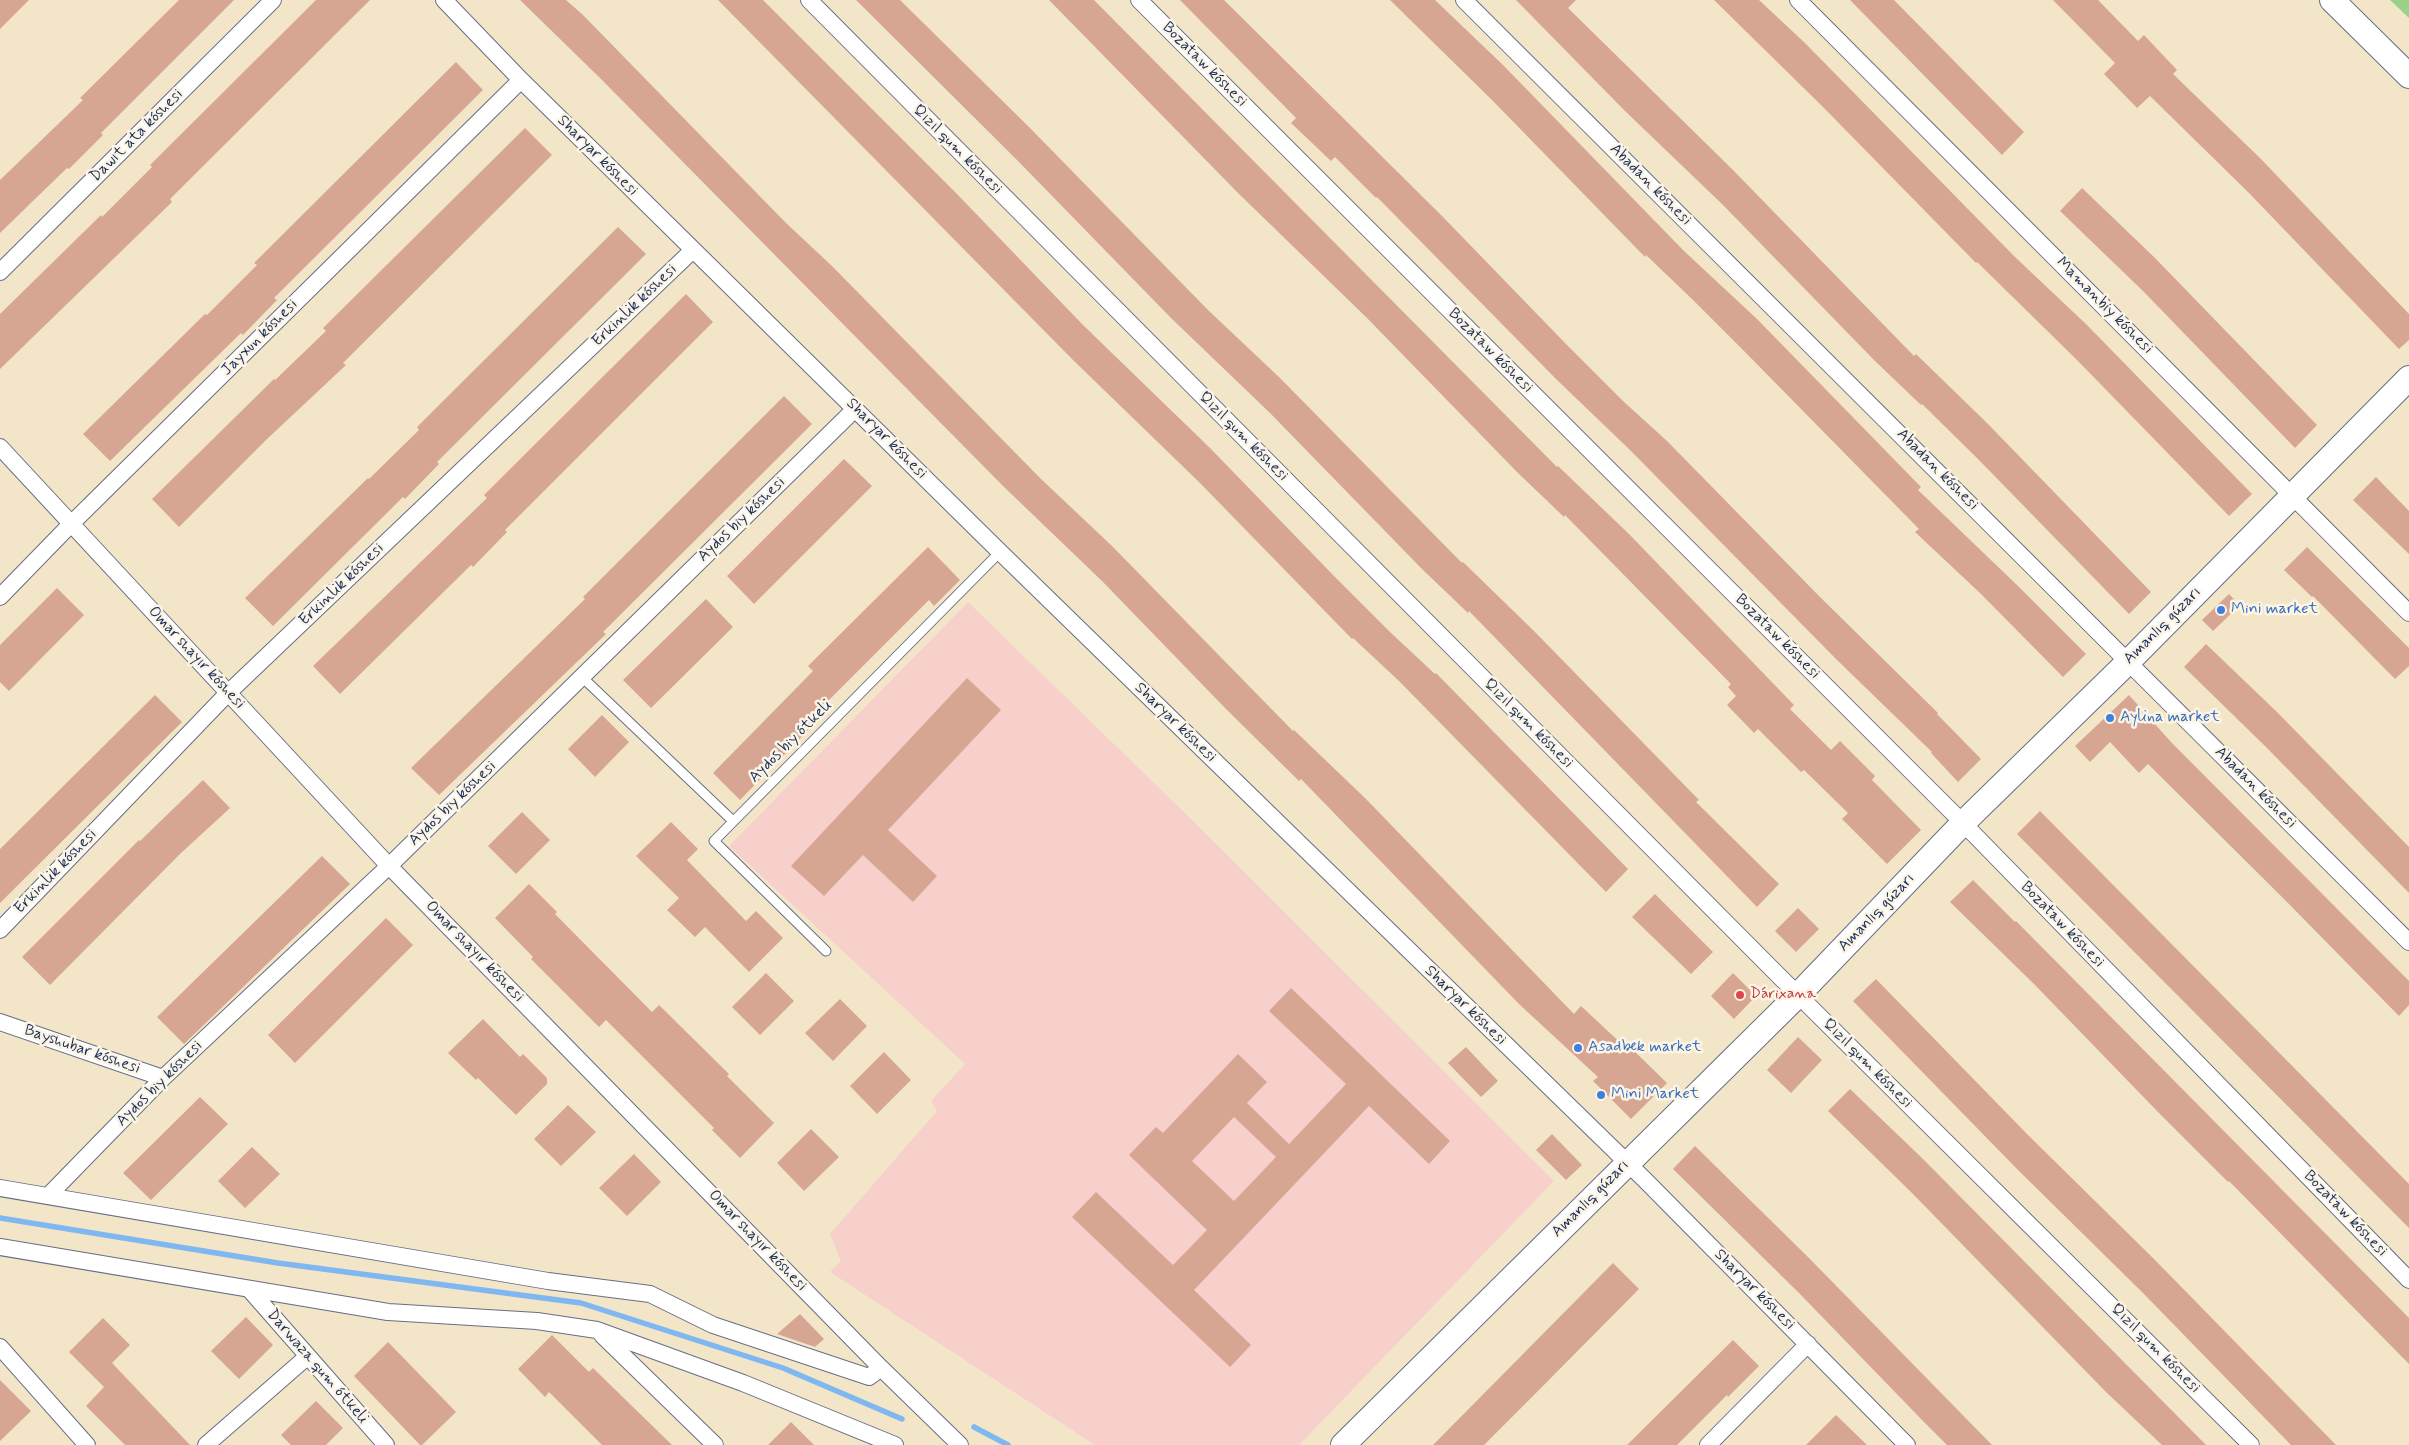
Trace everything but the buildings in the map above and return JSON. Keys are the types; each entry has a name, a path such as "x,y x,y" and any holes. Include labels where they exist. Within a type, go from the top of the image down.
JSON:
{"street":[{"name":"Dawıt ata kóshesi","path":"0,272 273,0"},
{"name":"Sharyar kóshesi","path":"444,0 521,80 693,250 1627,1164 1908,1445"},
{"name":"Qızıl qum kóshesi","path":"809,0 1798,995 2251,1445"},
{"name":"Bozataw kóshesi","path":"1139,0 1963,823 2409,1280"},
{"name":"Abadan kóshesi","path":"1464,0 2409,942"},
{"name":"Mamanbiy kóshesi","path":"1798,0 2409,613"},
{"path":"2332,0 2409,76"},
{"name":"Jayxun kóshesi","path":"0,597 71,524 521,80"},
{"name":"Erkinlik kóshesi","path":"0,930 228,693 693,250"},
{"name":"Amanlıq gúzarı","path":"1343,1445 1798,995 1963,823 2128,661 2409,378"},
{"name":"Aydos biy kóshesi","path":"48,1196 163,1078 389,866 855,409"},
{"name":"Omar shayır kóshesi","path":"0,447 389,866 881,1368 960,1445"},
{"name":"Bayshubar kóshesi","path":"0,1022 163,1078"},
{"path":"0,1188 548,1281 650,1294 713,1325 869,1377 881,1368"},
{"path":"0,1247 388,1312 536,1321 597,1330 742,1382 896,1445"},
{"name":"Darwaza qum ótkeli","path":"249,1289 386,1445"},
{"path":"597,1330 715,1445"},
{"path":"1708,1445 1808,1344"},
{"path":"0,1347 87,1445"},
{"path":"206,1445 308,1356"}],"lane":[{"name":"Aydos biy ótkeli","path":"826,951 714,841 1000,552"},
{"path":"582,677 733,821"}],"shaded area":[{"path":"968,602 1192,820 1554,1181 1299,1445 1095,1445 830,1272 841,1261 830,1234 937,1111 931,1101 965,1064 729,846"}],"green space":[{"path":"2390,0 2409,0 2409,18"}],"waterway":[{"path":"0,1218 278,1263 581,1303 783,1368 902,1419"},
{"path":"974,1427 1008,1445"}],"place":[{"name":"Mini market","path":"2221,610"},
{"name":"Aylina market","path":"2110,718"},
{"name":"Dárixana","path":"1740,995"},
{"name":"Asadbek market","path":"1578,1048"},
{"name":"Mini Market","path":"1601,1095"}]}
